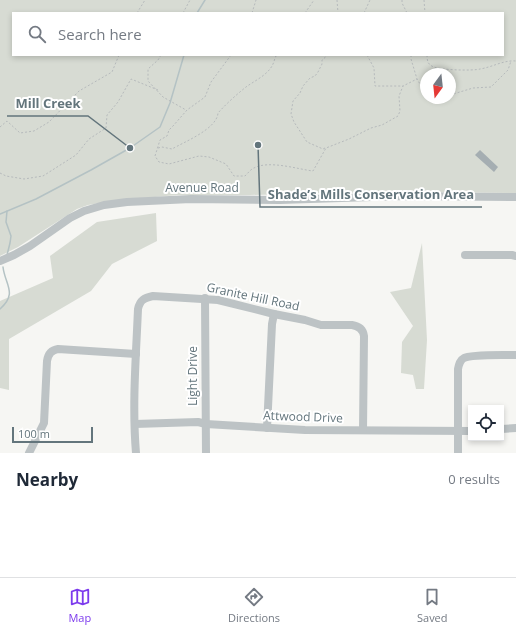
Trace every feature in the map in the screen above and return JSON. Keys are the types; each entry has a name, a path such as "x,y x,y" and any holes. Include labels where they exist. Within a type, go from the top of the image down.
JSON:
{"street":[{"name":"Avenue Road","path":"0,261 30,246 70,218 84,211 104,205 127,202 191,199 280,200 403,196 516,197"},
{"path":"465,255 516,256"},
{"name":"Granite Hill Road","path":"136,453 134,434 138,309 139,304 144,298 153,296 218,300 321,325 356,326 361,328 364,336 363,430"},
{"name":"Light Drive","path":"205,298 206,453"},
{"path":"267,428 272,324 274,314"},
{"path":"29,453 44,423 47,357 50,353 58,349 136,354"},
{"path":"458,453 458,369 460,362 465,358 473,356 516,355"},
{"name":"Attwood Drive","path":"135,424 198,422 206,424 305,430 468,431"},
{"path":"504,429 516,428"}],"path":[{"path":"138,12 145,0"},
{"path":"184,12 190,0"},
{"path":"252,12 256,0"},
{"path":"307,12 314,0"},
{"path":"337,0 338,12"},
{"path":"364,12 370,0"},
{"path":"402,0 406,12"},
{"path":"424,0 425,12"},
{"path":"0,127 7,121 20,133 34,131 49,122 79,91 112,72 119,56"},
{"path":"160,56 148,69 148,81 163,97 187,110"},
{"path":"230,56 211,82 205,97 187,110 169,130 166,136 160,140 155,156 159,162 169,164 199,156 209,156 226,164 234,176 245,176 253,168 263,165 277,165 313,172 326,148"},
{"path":"157,148 162,147 172,150 205,130 213,123 223,107 246,86 264,76 276,56"},
{"path":"327,56 322,60 322,64 318,72 303,86 300,93 293,101 291,114 294,122 307,142 323,149 349,139 371,128 382,125 398,116 400,111 399,96 403,86"},
{"path":"368,56 374,68 374,86 403,86 417,79"},
{"path":"411,56 417,79 420,84"},
{"path":"427,56 427,61 435,68 470,70 492,66 505,61 516,61"},
{"path":"456,93 473,88 492,87 508,70 511,60"},
{"path":"0,173 6,176 24,179 43,176 76,155 89,139 106,128 107,115 118,102 130,79 158,90"}],"shaded area":[{"path":"0,0 516,0 516,193 428,192 177,195 111,201 88,205 77,209 18,247 0,256"},
{"path":"156,213 157,241 112,264 91,291 9,339 9,390 0,388 0,301 53,278 50,256 97,222"},
{"path":"422,243 427,340 424,389 416,389 413,375 401,373 402,342 413,326 390,292 411,288"}],"building":[{"path":"480,150 498,167 494,172 475,155"}],"waterway":[{"path":"198,12 205,0"},
{"path":"0,214 36,199 91,170 130,148 160,127 170,103 184,56"},
{"path":"7,211 6,222 11,236 7,255"},
{"path":"0,309 8,298 9,293 3,267"}],"place":[{"name":"Shade’s Mills Conservation Area","path":"258,145"},
{"name":"Mill Creek","path":"130,148"}]}
